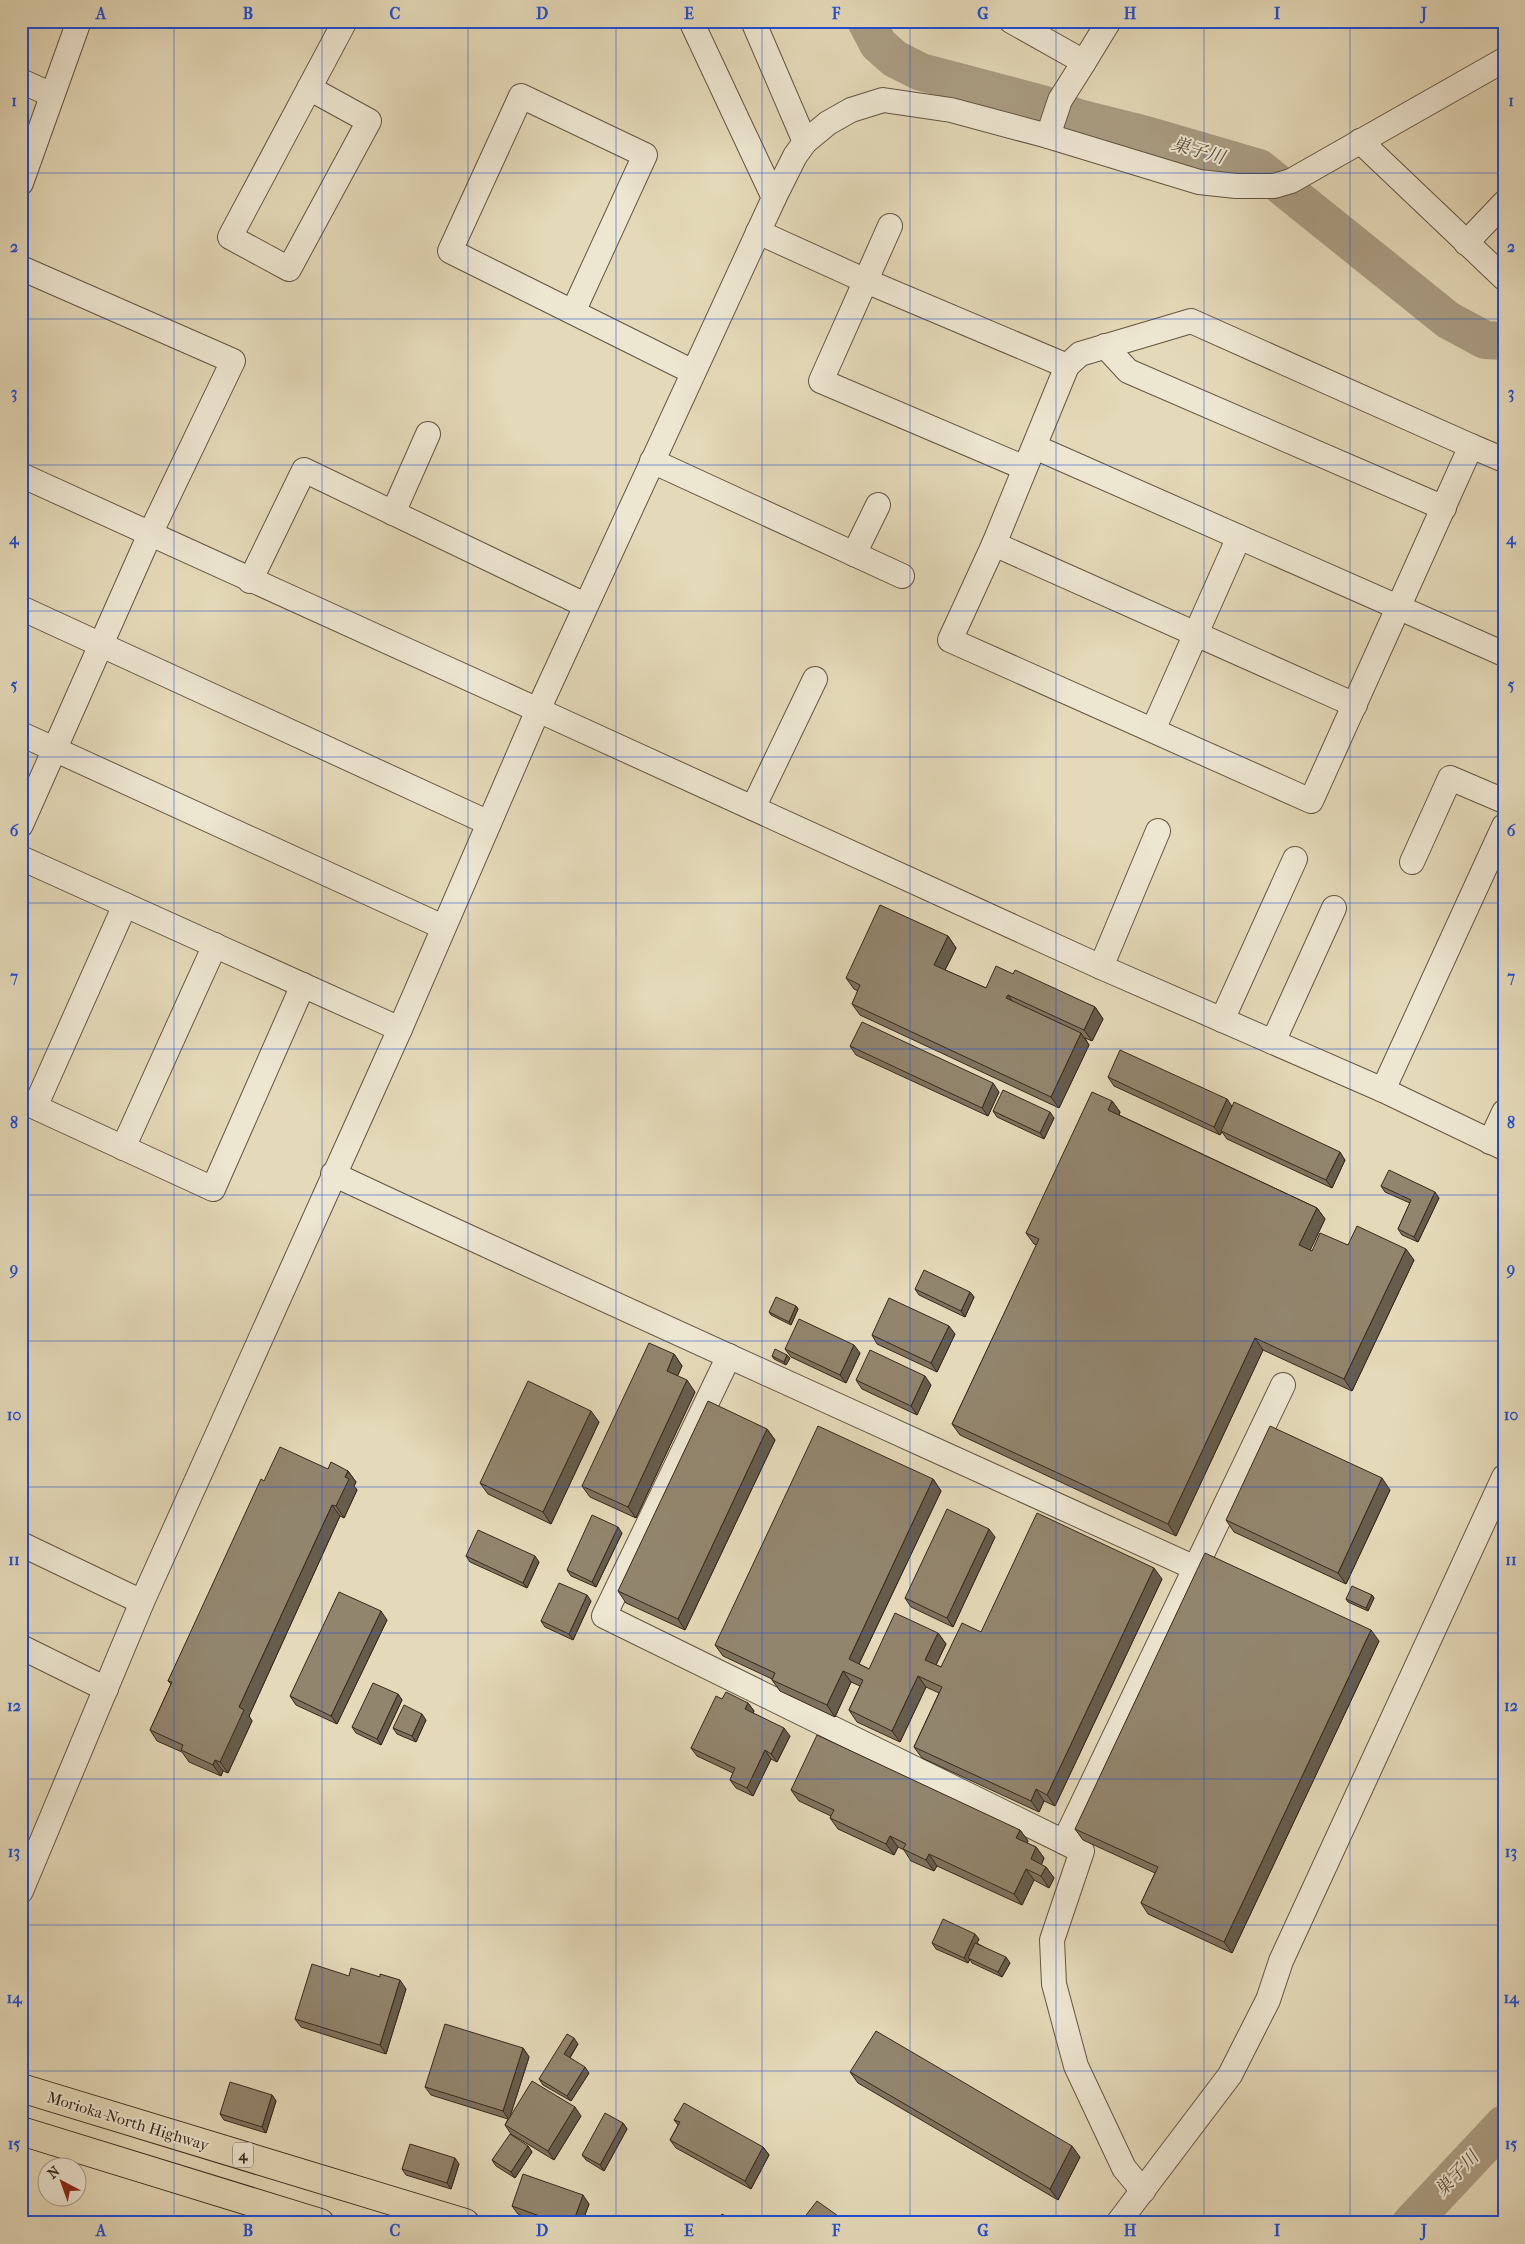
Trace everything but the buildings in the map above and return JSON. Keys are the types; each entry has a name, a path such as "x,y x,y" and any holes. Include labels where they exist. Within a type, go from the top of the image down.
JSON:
{"highway":[{"name":"Morioka-North Highway","path":"21,2088 465,2223"},
{"path":"21,2131 320,2223"}],"street":[{"path":"21,183 79,21"},
{"path":"309,88 369,121 290,270 230,237 309,88 345,21"},
{"path":"691,21 774,198"},
{"path":"753,21 805,142"},
{"path":"1010,21 1084,62"},
{"path":"1050,129 1060,100 1109,21"},
{"path":"21,1891 142,1602 333,1174 400,1029 538,710 758,232 774,198 805,142 828,123 851,110 883,100 951,110 1050,129 1199,182 1236,186 1282,183 1504,60"},
{"path":"21,81 52,94"},
{"path":"572,312 645,155 521,96 450,251 572,312 693,372"},
{"path":"1360,141 1504,278"},
{"path":"1466,243 1504,203"},
{"path":"890,226 821,381 1025,468"},
{"path":"758,232 866,281 1067,366"},
{"path":"21,268 233,361 150,534 21,825"},
{"path":"1471,446 1311,801 950,640 994,544 1067,366 1080,354 1191,321 1504,460"},
{"path":"1105,346 1128,371 1444,508"},
{"path":"393,513 428,434"},
{"path":"1035,446 1504,654"},
{"path":"652,461 902,576"},
{"path":"250,581 304,470 585,606"},
{"path":"21,475 250,581 1102,967 1383,1090 1497,1145 1504,1112"},
{"path":"854,554 878,505"},
{"path":"1153,730 1239,537"},
{"path":"994,544 1354,705"},
{"path":"21,608 489,823"},
{"path":"753,808 815,679"},
{"path":"21,734 443,927"},
{"path":"1412,862 1450,778 1504,801"},
{"path":"1383,1090 1504,826"},
{"path":"1102,967 1158,831"},
{"path":"21,858 400,1029"},
{"path":"1222,1020 1295,859"},
{"path":"125,905 35,1107 212,1189 303,985"},
{"path":"1273,1042 1334,908"},
{"path":"123,1148 215,945"},
{"path":"333,1174 550,1276 657,1322 1195,1568"},
{"path":"728,1356 604,1616 1082,1851 1052,1940 1054,1984 1076,2066 1124,2168 1143,2191"},
{"path":"1064,1842 1283,1384"},
{"path":"1118,2223 1230,2075 1268,2000 1281,1961 1504,1477"},
{"path":"21,1544 142,1602"},
{"path":"21,1647 106,1689"}],"waterway":[{"name":"巣子川","path":"866,21 878,44 895,59 921,72 1042,104 1078,118 1146,135 1259,168 1448,320 1485,340 1504,341"},
{"name":"巣子川","path":"1411,2223 1504,2124"}]}
